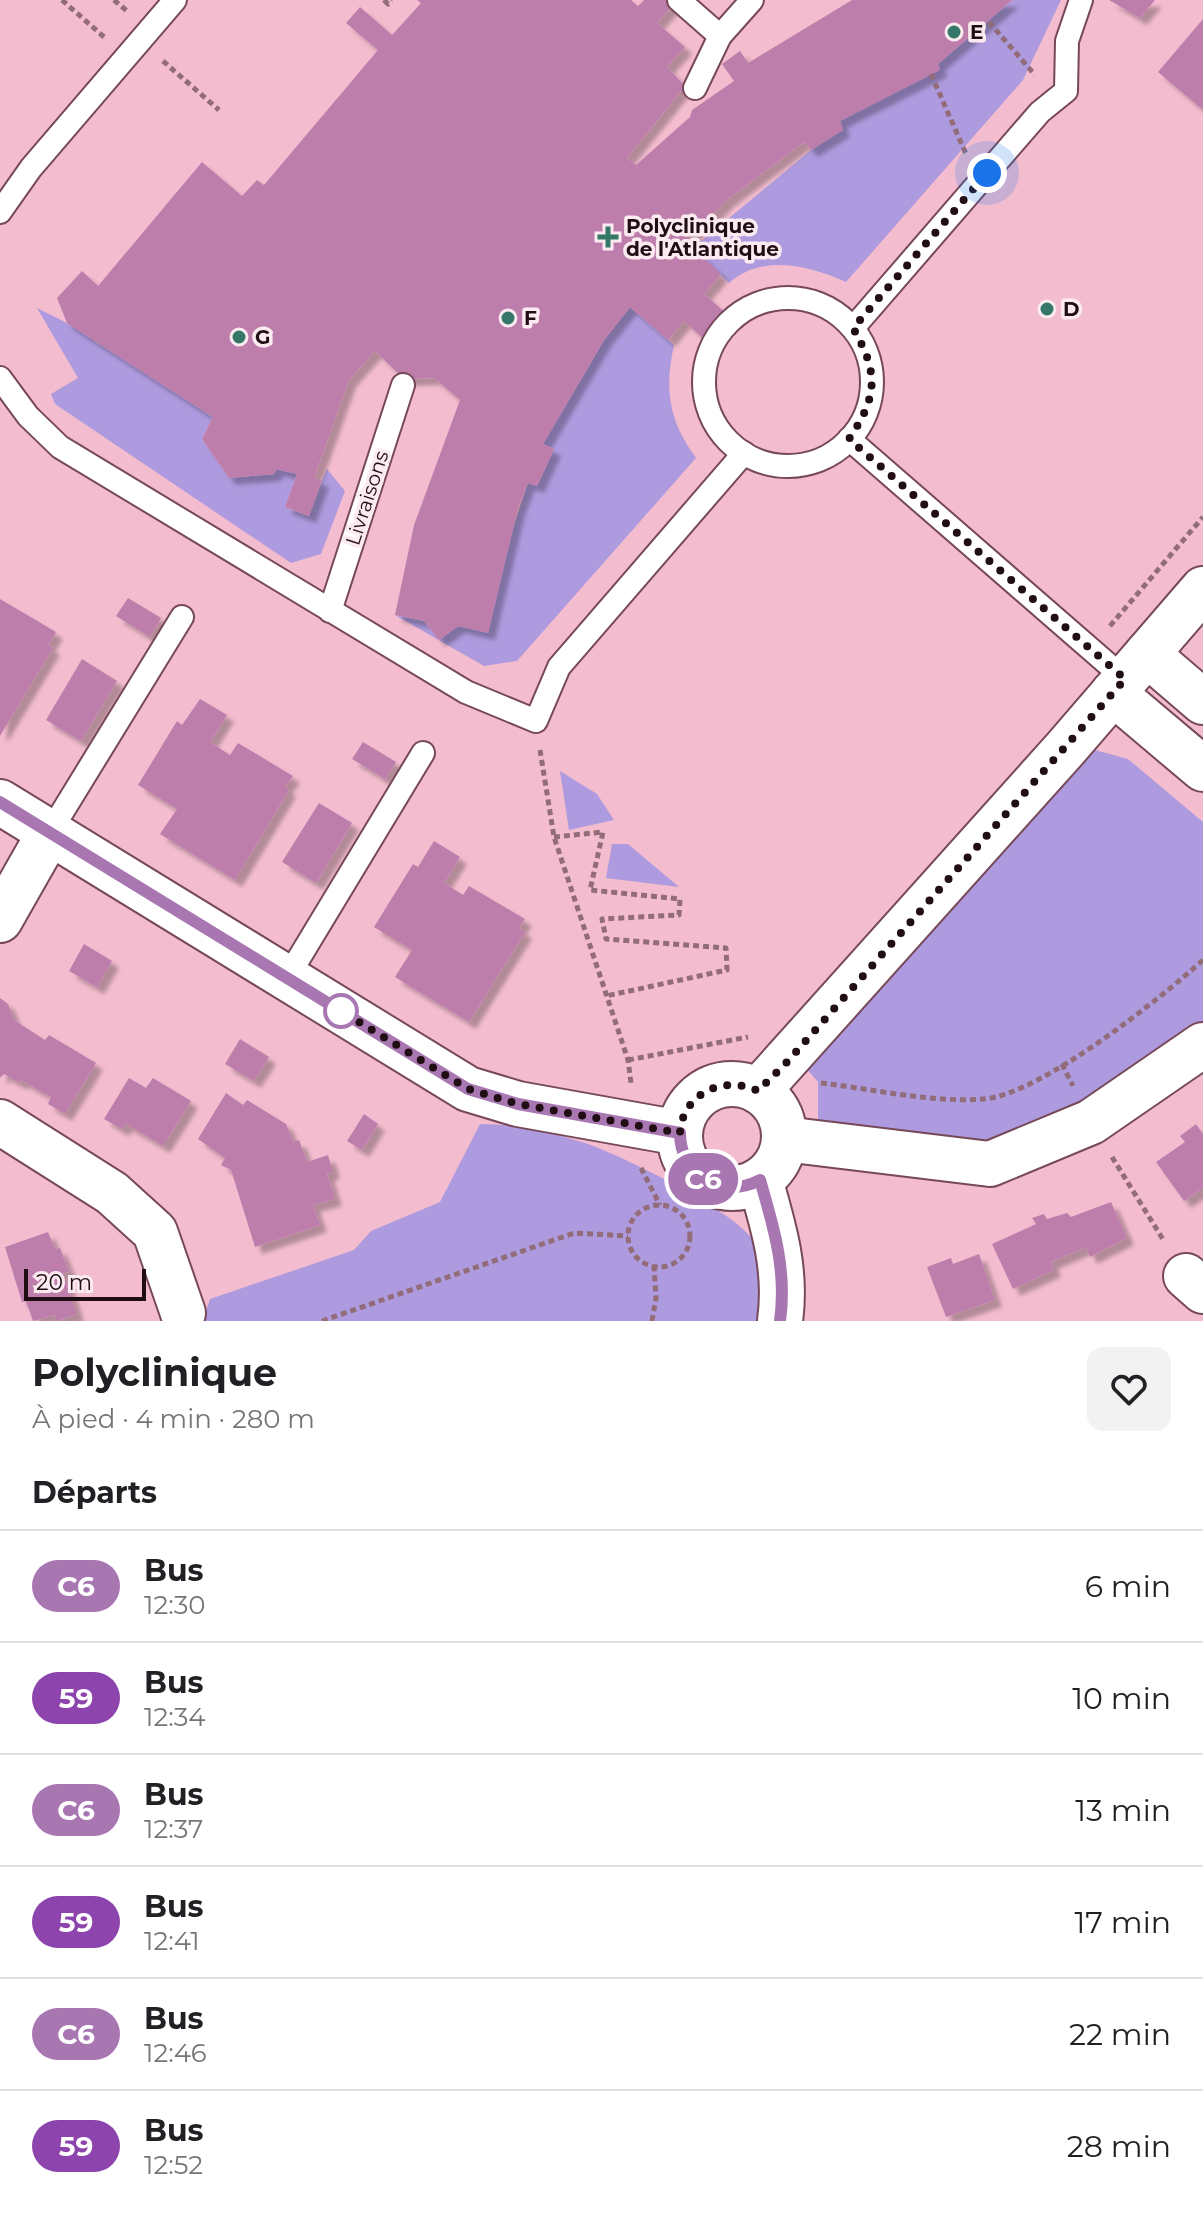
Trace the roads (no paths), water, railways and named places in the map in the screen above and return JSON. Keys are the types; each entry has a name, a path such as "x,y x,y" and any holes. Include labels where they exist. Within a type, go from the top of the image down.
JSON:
{"street":[{"path":"758,1091 771,1048 1128,675 1203,589"},
{"path":"1128,675 1203,702"},
{"path":"1128,675 1203,769"},
{"path":"0,802 468,1089 518,1104 680,1133"},
{"path":"0,920 50,832"},
{"path":"784,1139 990,1164 1091,1122 1203,1045"},
{"path":"729,1084 758,1091 779,1115 784,1139 778,1159 760,1180 737,1188 705,1181 688,1164 680,1133 690,1105 707,1090 729,1084"},
{"path":"0,1122 112,1193 155,1232 183,1313"},
{"path":"760,1180 779,1246 784,1293 780,1321"}],"lane":[{"path":"0,212 31,168 175,0"},
{"path":"679,0 720,36"},
{"path":"695,88 720,36 752,0"},
{"path":"853,328 1040,112 1066,91 1067,41 1081,0"},
{"path":"774,299 804,299 830,309 853,328 868,353 873,382 868,411 835,453 814,463 789,467 766,463 744,453 722,434 708,409 704,380 718,330 747,308 774,299"},
{"path":"0,378 28,416 60,447 466,692 536,721 559,667 744,453"},
{"name":"Livraisons","path":"330,611 403,385"},
{"path":"849,439 1128,675"},
{"path":"50,832 182,617"},
{"path":"287,978 423,753"}],"place":[{"name":"E","path":"954,32"},
{"name":"Polyclinique de l'Atlantique","path":"608,237"},
{"name":"D","path":"1047,309"},
{"name":"F","path":"508,318"},
{"name":"G","path":"239,337"}]}
